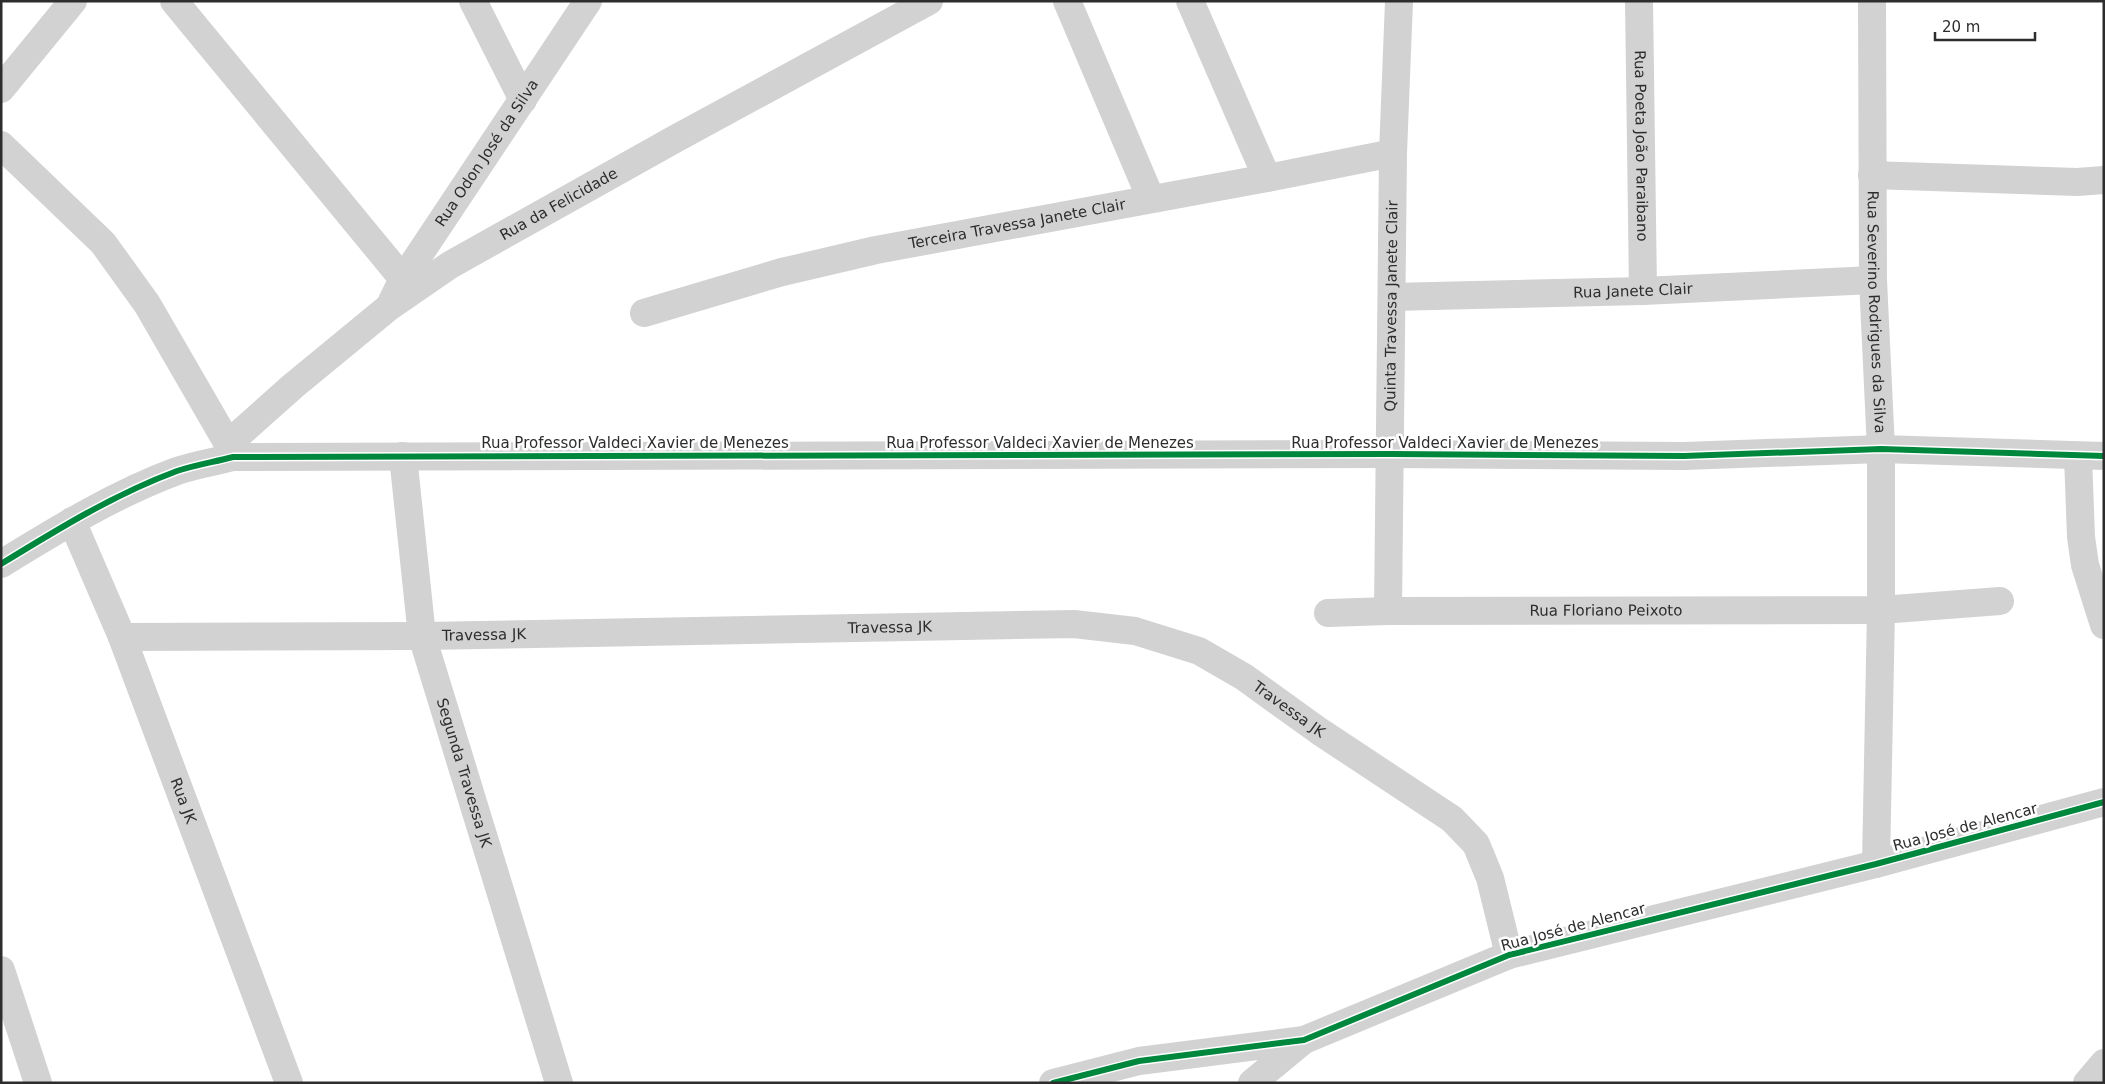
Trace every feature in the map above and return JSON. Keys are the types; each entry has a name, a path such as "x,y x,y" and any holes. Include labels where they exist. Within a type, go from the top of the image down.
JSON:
{"street":[{"path":"1,90 73,1"},
{"path":"174,1 403,279"},
{"path":"472,1 523,100"},
{"name":"Rua Odon José da Silva","path":"388,307 403,279 588,1"},
{"name":"Rua da Felicidade","path":"230,451 293,386 388,307 450,265 675,139 930,1"},
{"path":"1067,1 1151,199"},
{"path":"1190,1 1267,178"},
{"name":"Quinta Travessa Janete Clair","path":"1388,611 1394,153 1399,1"},
{"name":"Rua Poeta João Paraibano","path":"1640,1 1643,292"},
{"name":"Rua Severino Rodrigues da Silva","path":"1872,1 1873,280 1881,449 1881,610 1876,864"},
{"path":"1,145 103,244 147,304 230,451"},
{"name":"Terceira Travessa Janete Clair","path":"644,313 782,272 876,250 1394,153"},
{"path":"1872,175 2077,182 2104,180"},
{"name":"Rua Janete Clair","path":"1392,297 1643,292 1873,280"},
{"name":"Rua Professor Valdeci Xavier de Menezes","path":"1,564 72,521 136,489 230,451 404,456 1391,454 1684,456 1881,449 2091,456"},
{"name":"Segunda Travessa JK","path":"404,456 422,636 559,1083"},
{"path":"2091,456 2081,537 2085,565 2104,625"},
{"name":"Rua JK","path":"72,521 122,637 289,1083"},
{"name":"Rua Floriano Peixoto","path":"1328,613 1388,611 1881,610 2000,601"},
{"name":"Travessa JK","path":"122,637 422,636 1074,624 1134,631 1199,651 1244,677 1452,819 1476,844 1490,878 1509,955"},
{"name":"Rua José de Alencar","path":"1053,1083 1139,1061 1304,1040 1509,955 1876,864 2104,802"},
{"path":"1,970 38,1083"},
{"path":"1252,1083 1304,1040"},
{"path":"2087,1083 2104,1063"}],"cycle path":[{"path":"1,564 65,525 131,490 177,471 233,457 1391,454 1684,456 1881,449 2104,456"},
{"path":"1053,1083 1139,1061 1304,1040 1509,955 1876,864 2104,802"}]}
